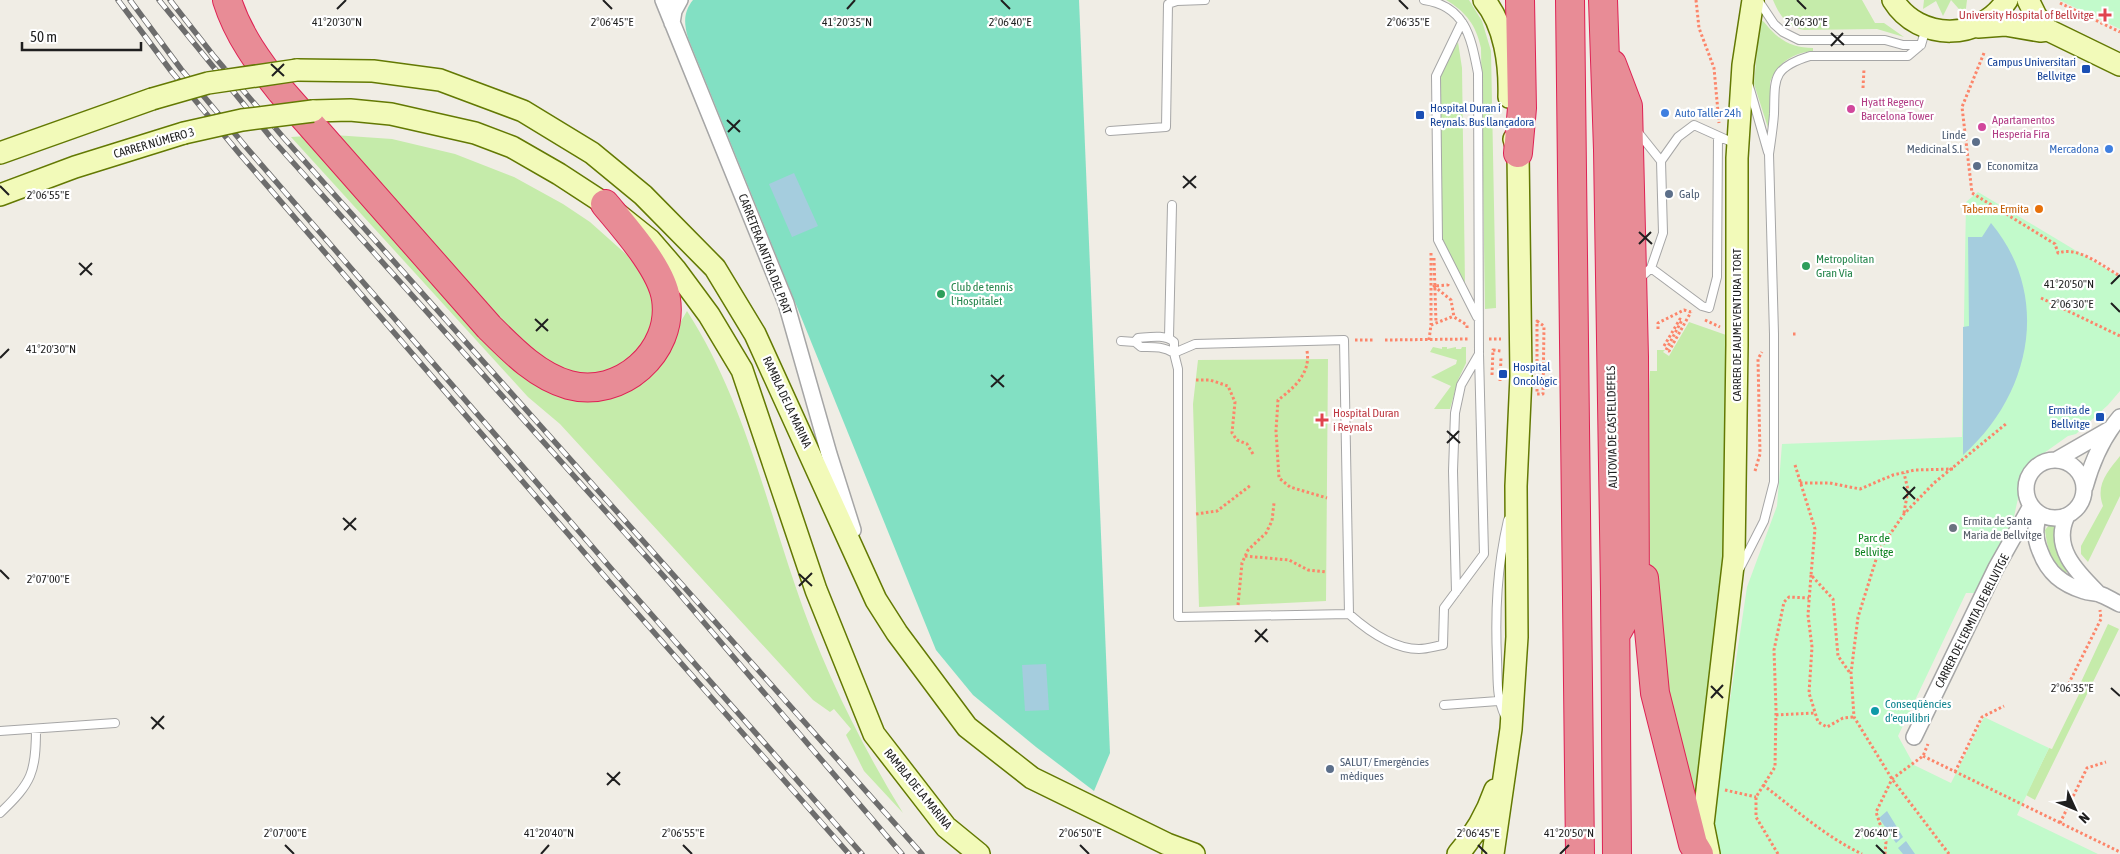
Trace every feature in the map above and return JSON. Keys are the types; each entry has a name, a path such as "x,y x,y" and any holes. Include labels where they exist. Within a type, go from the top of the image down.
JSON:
{"highway":[{"path":"227,0 239,31 258,61 281,91 489,327 526,361 548,376 568,384 587,388 608,385 639,369 656,350 666,319 666,298 658,274 628,231 605,204"},
{"path":"1518,152 1522,108 1520,0"},
{"path":"1570,0 1580,854"},
{"name":"AUTOVIA DE CASTELLDEFELS","path":"1604,0 1616,635 1617,854"},
{"path":"1604,44 1628,106 1642,276 1634,473 1635,600 1616,635"},
{"path":"1611,436 1634,473 1655,694 1693,844 1699,854"}],"street":[{"name":"CARRETERA ANTIGA DEL PRAT","path":"663,0 786,303 828,454 876,600"},
{"path":"672,23 674,11 680,0"},
{"path":"1484,0 1498,24 1506,50 1510,89 1508,125 1518,152 1521,376 1516,486 1517,637 1511,730 1493,854"},
{"name":"CARRER DE JAUME VENTURA I TORT","path":"1709,854 1703,824 1732,585 1736,476 1738,297 1736,185 1743,64 1753,0"},
{"path":"1893,0 1924,36 1975,27 2005,25 2040,31 2048,30"},
{"path":"1975,27 1992,18 2007,0"},
{"path":"2028,0 2033,11 2048,30 2120,65"},
{"name":"RAMBLA DE LA MARINA","path":"0,154 152,99 208,83 297,70 373,71 440,80 523,111 592,153 643,196 715,268 755,334 876,600 897,633 967,727 1032,778 1167,844 1194,854"},
{"name":"RAMBLA DE LA MARINA","path":"312,112 350,110 391,114 475,132 512,147 605,204 650,240 676,269 709,315 742,370 816,590 874,734 946,827 979,854"},
{"name":"CARRER NÚMERO 3","path":"0,195 84,164 184,133 242,120 312,112"},
{"path":"2056,460 2115,423"},
{"path":"2036,510 2057,519 2067,516 2080,506 2097,454 2115,423"},
{"path":"2085,488 2078,472 2072,466 2056,460 2046,461 2038,466 2030,475 2026,492 2036,510 2038,548 2050,571 2064,583 2084,591 2099,600 2120,604"},
{"name":"CARRER DE L'ERMITA DE BELLVITGE","path":"1914,737 1996,568 2036,510"},
{"path":"2067,516 2063,524 2063,547 2072,567 2099,600"},
{"path":"2064,583 2072,567"},
{"path":"1458,854 1466,845 1489,807 1508,757"}],"lane":[{"path":"1110,131 1166,127 1168,4 1177,1 1205,0"},
{"path":"1172,205 1169,337 1174,342 1174,353 1178,369 1178,617 1349,614 1363,627 1400,645 1420,648 1443,644 1444,608 1484,554 1479,354 1478,73 1472,39 1462,22 1452,11 1432,1 1424,0"},
{"path":"1758,0 1767,15 1782,32 1799,40 1885,40 1903,45 1924,36"},
{"path":"1462,22 1436,76 1438,240 1479,320"},
{"name":"CARRER DE JAUME VENTURA I TORT","path":"1732,585 1764,522 1774,482 1774,334 1769,154 1773,128 1773,88 1777,76 1783,68 1795,60 1810,56 1908,56 1924,36"},
{"path":"1819,40 1819,56"},
{"name":"CARRER DE JAUME VENTURA I TORT","path":"1743,64 1769,154"},
{"path":"1628,106 1638,133 1661,161"},
{"path":"1718,136 1717,277 1709,308 1642,276 1663,233 1661,161 1678,137 1694,124 1738,145"},
{"path":"1135,342 1138,338 1169,337"},
{"path":"1174,353 1195,344 1344,340 1349,614"},
{"path":"1121,341 1135,342 1141,347 1167,348 1174,353"},
{"path":"1456,593 1453,471 1454,413 1461,385 1479,354"},
{"path":"1511,730 1498,701 1495,612 1501,549 1516,486"},
{"path":"1444,705 1498,701"},
{"path":"0,731 115,723"},
{"path":"0,813 18,796 32,774 36,757 36,729"}],"path":[{"path":"1696,0 1699,28 1714,68 1720,122 1718,136"},
{"path":"2060,3 2120,32"},
{"path":"1984,53 1962,108 1972,193 2056,244 2058,253 2064,250 2078,252 2120,276"},
{"path":"1863,88 1864,69"},
{"path":"1428,340 1431,325 1432,258 1436,323"},
{"path":"2041,298 2120,336"},
{"path":"1658,330 1658,323 1684,310 1725,327"},
{"path":"1664,346 1680,319 1682,320 1666,350 1669,352 1691,312"},
{"path":"1431,325 1454,316"},
{"path":"1537,321 1544,326 1544,345"},
{"path":"1385,340 1471,339"},
{"path":"1489,340 1501,339"},
{"path":"1344,340 1375,340"},
{"path":"1307,350 1309,359 1305,371 1296,386 1278,400 1276,431 1279,478 1290,487 1327,498"},
{"path":"1751,479 1760,454 1758,359 1764,350"},
{"path":"1500,381 1501,351"},
{"path":"1196,380 1210,380 1228,386 1236,402 1232,433 1237,440 1247,444 1253,454"},
{"path":"1949,854 1892,779 1854,718 1851,673 1858,617 1879,550 1904,514 1934,483 2007,423"},
{"path":"1795,465 1814,529 1808,616 1812,647 1809,693 1818,722 1828,727 1843,718 1854,718"},
{"path":"1800,483 1830,482 1860,489 1915,470 1952,469"},
{"path":"1904,473 1908,490 1904,514"},
{"path":"1196,514 1217,511 1251,485"},
{"path":"1238,605 1242,563 1248,550 1266,533 1272,521 1274,503"},
{"path":"1245,556 1289,560 1308,570 1326,572"},
{"path":"1811,575 1833,599 1838,656 1851,673"},
{"path":"1778,854 1756,817 1756,796 1775,767 1774,650 1784,602 1789,597 1809,598"},
{"path":"2064,693 2100,619 2099,600"},
{"path":"1955,772 1982,717 2004,706"},
{"path":"1776,715 1815,713"},
{"path":"1923,756 2120,852"},
{"path":"2060,822 2087,768 2106,762"},
{"path":"1885,854 1886,842 1876,812 1892,779"},
{"path":"1764,785 1813,823 1846,846 1862,854"},
{"path":"1720,790 1756,796"}],"green space":[{"name":"Club de tennis l'Hospitalet","path":"693,0 1079,0 1110,753 1094,791 1036,747 973,695 936,650 688,38 685,18 687,9"},
{"path":"1446,0 1469,0 1482,21 1491,51 1496,308 1485,309 1481,48 1476,32 1465,14"},
{"path":"1773,0 1862,0 1875,23 1884,23 1904,37 1877,29 1804,30 1793,26 1785,20"},
{"path":"1924,0 1951,0 1943,16 1936,1 1923,9"},
{"path":"1951,0 1967,0 1965,16"},
{"name":"University Hospital of Bellvitge","path":"2059,0 2120,0 2120,29"},
{"path":"1760,19 1785,41 1795,46 1813,48 1813,51 1793,56 1787,60 1773,75 1770,82 1770,134 1754,84"},
{"path":"1458,42 1462,68 1465,285 1441,240 1439,79"},
{"path":"334,135 392,139 455,154 514,177 563,204 590,222 627,255 652,289 656,319 637,354 618,370 575,376 525,349"},
{"path":"307,136 556,390 663,352 687,311 706,343 736,410 761,479 783,550 829,674 871,758 903,813 864,771 846,735 851,729 834,709 830,712 813,700 560,424 528,397 291,137"},
{"name":"Parc de Bellvitge","path":"1978,192 2120,277 2120,391 2108,405 2076,434 2068,436 2037,458 2022,479 2014,517 1974,593 1966,593 1898,736 1914,765 1951,783 1984,717 2049,748 2017,815 2098,854 1718,854 1713,841 1719,774 1747,587 1777,506 1782,444 1962,437 1966,202"},
{"path":"1689,322 1729,336 1727,596 1696,794 1694,793 1669,694 1655,607 1645,488 1650,371 1657,371 1657,350 1665,350 1663,352 1669,356"},
{"path":"1433,347 1442,349 1442,347 1447,347 1447,349 1456,347 1456,349 1461,349 1466,347 1466,363 1458,380 1450,409 1434,409 1451,386 1431,377 1456,364 1457,360 1430,352"},
{"path":"1328,359 1326,601 1199,607 1193,404 1198,360"},
{"path":"2120,456 2120,496 2088,562 2081,554 2081,546 2103,506 2101,491 2104,479"},
{"path":"2050,524 2057,526 2067,572 2064,575 2056,565 2048,549 2045,530"},
{"path":"2108,624 2119,629 2035,800 2026,795 2049,748 2052,749 2084,684 2081,682"}],"water":[{"path":"794,173 818,226 792,237 769,184"},
{"path":"1991,223 2010,251 2022,282 2027,313 2025,344 2018,374 2005,404 1986,431 1963,455 1963,327 1969,326 1968,237 1982,237"},
{"path":"1046,664 1049,710 1025,711 1022,665"},
{"path":"1887,811 1903,837 1896,843 1879,818"},
{"path":"1906,841 1915,854 1903,854 1898,848"}],"railway":[{"path":"118,0 171,71 238,152 607,579 849,854"},
{"path":"130,0 181,69 246,147 615,573 862,854"},
{"path":"159,0 272,139 677,591 902,854"},
{"path":"170,0 213,55 283,137 922,854"}],"place":[{"name":"University Hospital of Bellvitge","path":"2105,15"},
{"name":"Campus Universitari Bellvitge","path":"2086,69"},
{"name":"Hyatt Regency Barcelona Tower","path":"1851,109"},
{"name":"Auto Taller 24h","path":"1665,113"},
{"name":"Hospital Duran i Reynals. Bus llançadora","path":"1420,115"},
{"name":"Apartamentos Hesperia Fira","path":"1982,127"},
{"name":"Linde Medicinal S.L.","path":"1976,142"},
{"name":"Mercadona","path":"2109,149"},
{"name":"Economitza","path":"1977,166"},
{"name":"Galp","path":"1669,194"},
{"name":"Taberna Ermita","path":"2039,209"},
{"name":"Metropolitan Gran Via","path":"1806,266"},
{"name":"Club de tennis l'Hospitalet","path":"941,294"},
{"name":"Hospital Oncològic","path":"1503,374"},
{"name":"Ermita de Bellvitge","path":"2100,417"},
{"name":"Hospital Duran i Reynals","path":"1322,420"},
{"name":"Ermita de Santa Maria de Bellvitge","path":"1953,528"},
{"name":"Conseqüències d'equilibri","path":"1875,711"},
{"name":"SALUT/ Emergències mèdiques","path":"1330,769"}]}
